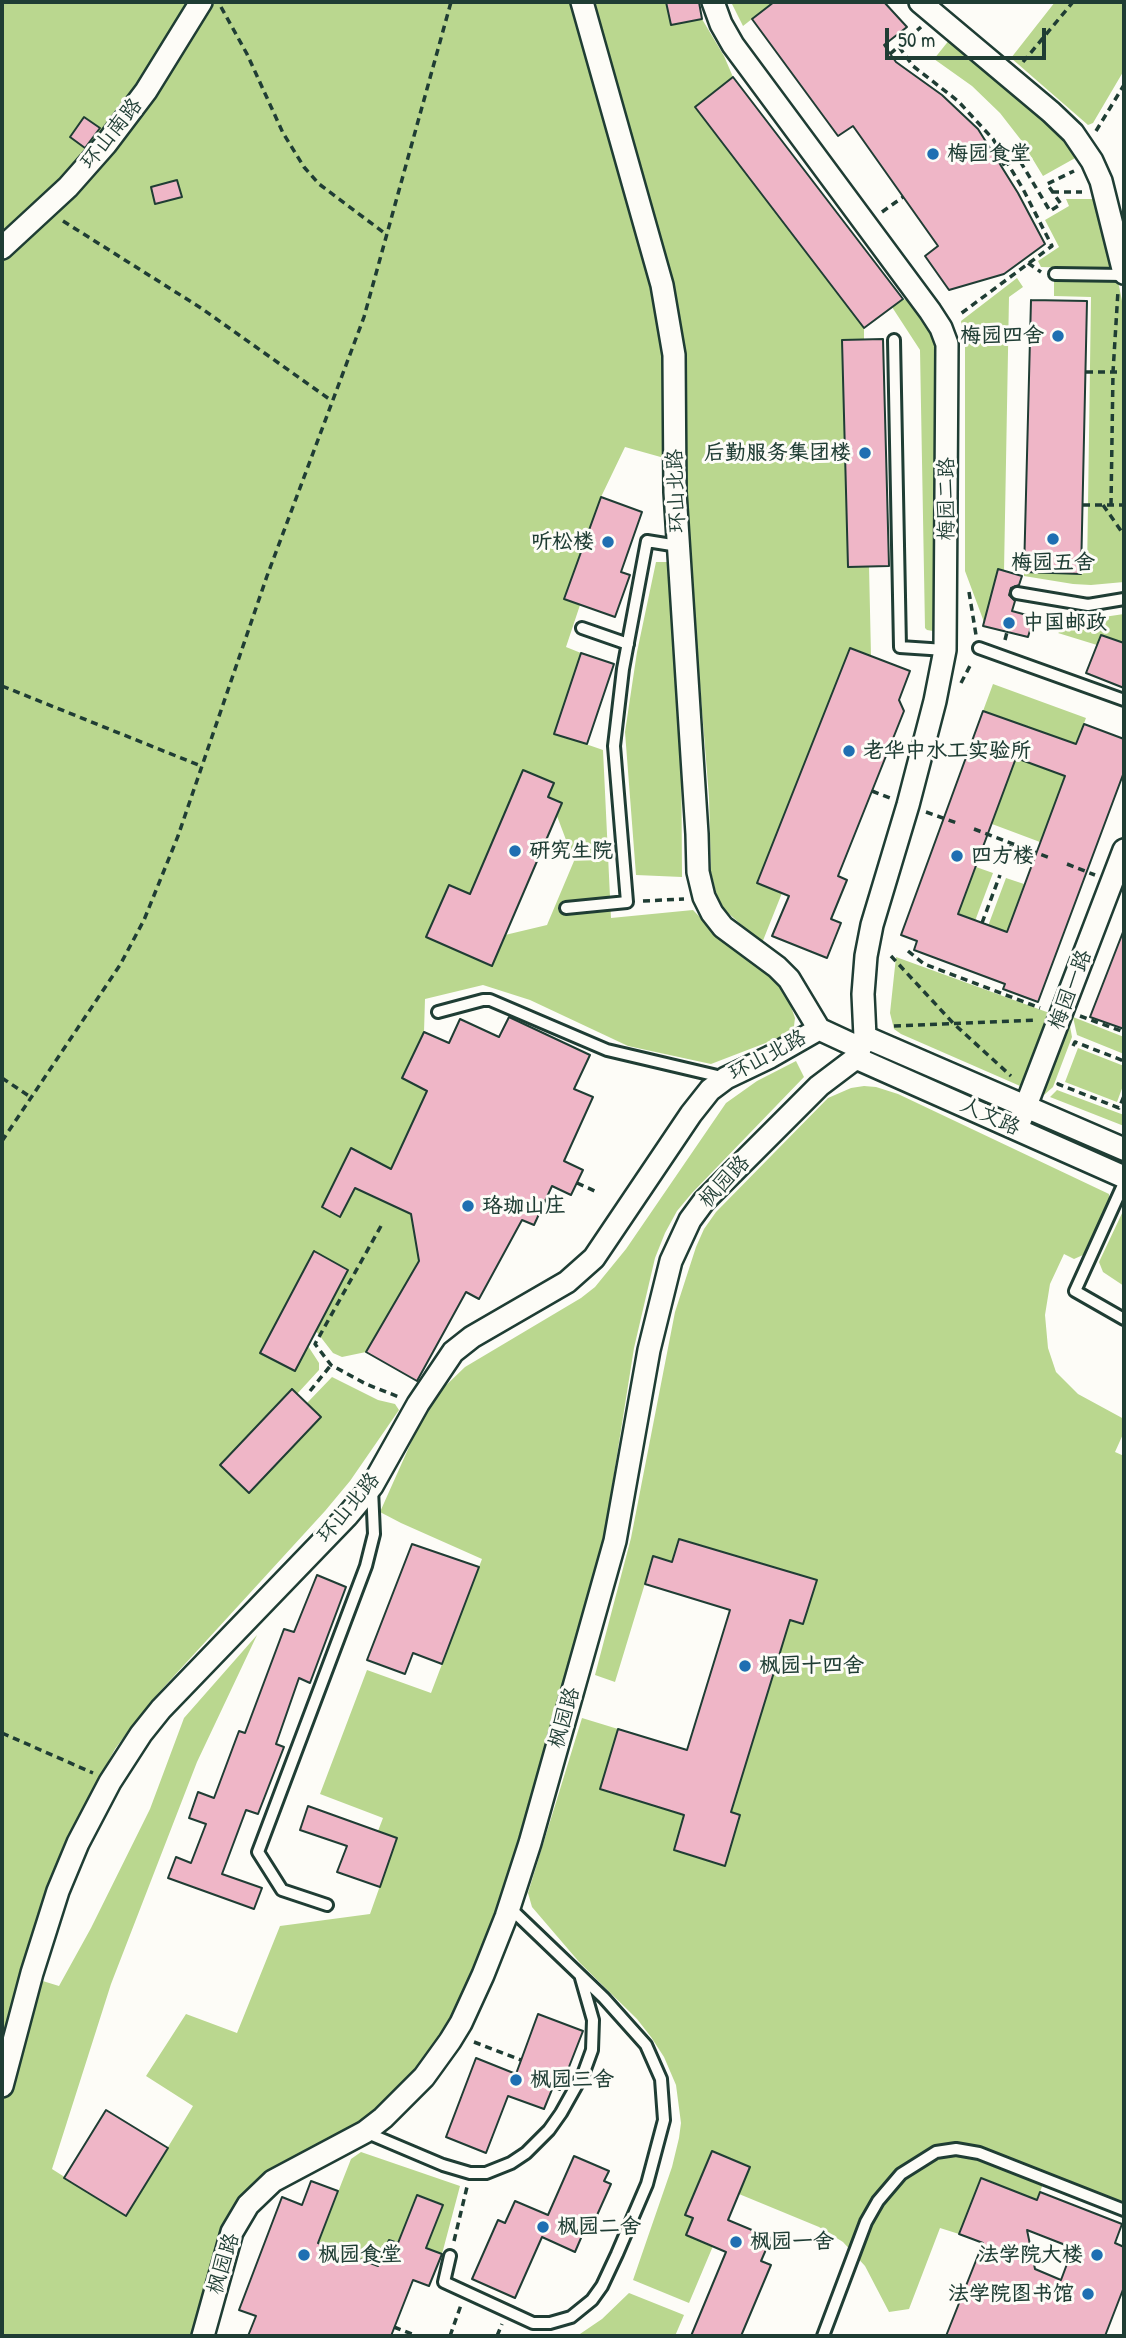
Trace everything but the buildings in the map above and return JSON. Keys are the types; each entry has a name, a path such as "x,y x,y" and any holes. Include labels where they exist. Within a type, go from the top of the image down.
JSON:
{"street":[{"name":"环山南路","path":"2,248 68,187 106,144 146,91 201,2"},
{"name":"环山北路","path":"582,2 662,285 674,355 675,492 698,872 704,897 723,928 777,967 789,979 820,1029 866,1042"},
{"name":"梅园二路","path":"713,2 720,24 733,45 930,311 945,337 948,360 945,650 912,792 870,935 863,994 866,1042"},
{"path":"920,2 1073,133 1114,194 1122,274"},
{"name":"梅园一路","path":"1017,1129 1057,1013 1124,850"},
{"name":"环山北路","path":"2,2086 32,1973 58,1891 78,1843 110,1782 141,1734 161,1709 372,1486 418,1404 453,1352 472,1337 567,1282 594,1258 698,1104 726,1078 820,1029"},
{"path":"866,1042 1028,1100 1124,1149"},
{"name":"人文路","path":"866,1042 1017,1129 1124,1177"},
{"name":"枫园路","path":"203,2336 232,2232 248,2205 259,2192 279,2177 365,2132 383,2118 439,2058 454,2035 483,1975 530,1843 615,1541 649,1350 671,1261 690,1220 718,1186 866,1042"}],"lane":[{"path":"1055,274 1122,274"},
{"path":"894,340 900,647 945,650"},
{"path":"566,908 626,902 614,746 628,644 647,541 678,546"},
{"path":"1017,593 1088,605 1124,599"},
{"path":"582,628 628,644"},
{"path":"979,648 1124,700"},
{"path":"438,1012 490,1000 607,1051 726,1078"},
{"path":"1124,1183 1075,1291 1124,1319"},
{"path":"327,1905 282,1890 258,1852 366,1566 374,1534 372,1486"},
{"path":"450,2256 444,2282 533,2323 550,2323 571,2317 592,2300 602,2286 647,2184 664,2120 664,2099 655,2062 646,2045 631,2026 509,1907"},
{"path":"365,2132 443,2165 470,2173 486,2173 511,2163 526,2153 549,2130 573,2093 592,2050 593,2020 580,1976"},
{"path":"823,2336 866,2222 878,2201 901,2174 936,2152 956,2149 979,2153 1124,2210"}],"path":[{"path":"218,2 247,54 289,144 304,167 319,184 387,235"},
{"path":"2,1142 30,1096 97,1001 132,943 178,836 267,576 364,317 451,2"},
{"path":"1025,60 1073,2"},
{"path":"890,54 904,43"},
{"path":"899,47 913,66 958,101 990,136 1052,246 957,316"},
{"path":"1002,165 1017,156 1050,211 1061,204 1048,184 1088,155 1124,85"},
{"path":"985,140 990,136"},
{"path":"1052,192 1114,194"},
{"path":"881,212 903,197"},
{"path":"44,209 201,308 332,401"},
{"path":"1028,263 1040,272"},
{"path":"1111,505 1113,372 1122,274"},
{"path":"1086,372 1124,372"},
{"path":"1083,505 1124,505"},
{"path":"1104,505 1124,535"},
{"path":"956,692 979,648 969,592"},
{"path":"2,686 202,766"},
{"path":"872,791 882,795"},
{"path":"922,810 957,823"},
{"path":"974,829 1050,858"},
{"path":"1004,863 1012,844"},
{"path":"1067,864 1092,874"},
{"path":"982,923 1000,875"},
{"path":"626,902 704,897"},
{"path":"908,951 924,964 1057,1013 1124,1032"},
{"path":"891,956 1028,1100"},
{"path":"866,1042 953,1023 1057,1013"},
{"path":"1071,1053 1075,1042 1124,1061"},
{"path":"1063,1074 1058,1084 1119,1108 1124,1113"},
{"path":"2,1078 30,1096"},
{"path":"1119,1108 1124,1096"},
{"path":"577,1183 597,1192"},
{"path":"381,1226 315,1344 331,1365 366,1384 418,1404"},
{"path":"310,1391 331,1365"},
{"path":"2,1733 110,1782"},
{"path":"454,2035 521,2060"},
{"path":"450,2256 470,2173"},
{"path":"450,2336 466,2293"},
{"path":"394,2328 417,2336"}],"green space":[{"path":"2,2 666,2 671,25 702,19 733,77 695,107 864,328 864,340 842,341 848,567 869,566 871,656 850,648 757,883 782,893 762,943 727,912 718,900 711,872 709,797 682,463 625,447 601,497 565,599 580,605 566,647 581,653 554,733 603,750 611,918 693,910 725,943 778,979 795,1018 794,1026 789,1034 711,1064 628,1046 530,1000 483,985 425,999 424,1032 402,1078 427,1091 377,1198 411,1214 419,1261 366,1352 342,1357 333,1353 316,1331 348,1270 315,1252 308,1346 319,1363 319,1370 297,1394 291,1389 220,1465 249,1493 321,1417 307,1403 332,1377 378,1400 395,1404 399,1410 350,1481 325,1511 153,1699 132,1726 115,1749 66,1839 47,1886 20,1974 59,1986 150,1809 184,1718 257,1635 197,1762 111,1984 52,2169 126,2216 193,2106 146,2076 186,2014 237,2033 280,1926 370,1914 397,1838 378,1831 383,1818 320,1794 367,1670 431,1693 482,1559 380,1512 422,1418 438,1393 465,1367 595,1287 626,1249 726,1103 757,1081 796,1061 804,1077 677,1211 655,1258 634,1348 604,1537 520,1837 475,1973 453,2018 403,2089 358,2128 285,2164 206,2290 192,2336 2,2336","holes":["523,771 548,797 562,803 557,816 574,861 547,925 505,935 492,966 426,937 449,886 470,894","351,1148 370,1159 340,1216 322,1206"]},
{"path":"731,2 770,2 771,4 743,26"},
{"path":"1055,2 1124,2 1123,72 1093,123 1088,125 1011,58"},
{"path":"950,39 1061,133 1077,157 1043,176 1021,140 1000,113 972,86 934,59"},
{"path":"1066,199 1101,199 1117,269 1041,267 1038,261 1059,247 1045,220 1069,206"},
{"path":"1017,278 1023,287 1009,297 1004,571 998,570 984,622 965,571 965,344 961,321"},
{"path":"1054,279 1118,281 1124,311 1124,582 1073,584 1024,576 1024,572 1087,573 1091,297 1054,296"},
{"path":"903,299 910,301 934,337 936,627 933,631 925,628 920,350 892,307"},
{"path":"656,562 670,562 681,718 682,877 636,875 625,732 637,652"},
{"path":"1124,614 1124,643 1101,635 1097,645 1058,633 1070,622"},
{"path":"993,684 1086,718 1076,744 983,711"},
{"path":"1016,758 1065,776 1040,842 992,824"},
{"path":"976,867 993,873 975,921 958,914"},
{"path":"1006,878 1024,884 1007,932 988,926"},
{"path":"896,957 1055,1015 1027,1089 894,1029 890,1013"},
{"path":"1068,1015 1072,1037 1053,1087 1044,1095 1039,1093"},
{"path":"1073,1017 1124,1037 1124,1054 1077,1035"},
{"path":"1078,1048 1124,1066 1124,1083 1117,1102 1065,1082"},
{"path":"864,1086 898,1094 1109,1194 1083,1255 1074,1259 1064,1254 1050,1284 1045,1315 1048,1348 1056,1372 1078,1394 1124,1419 1124,1432 1115,1452 1124,1456 1124,2203 1047,2173 1037,2200 981,2178 959,2234 940,2228 909,2309 889,2312 865,2266 843,2242 819,2227 739,2194 750,2167 712,2151 685,2215 693,2218 686,2235 713,2246 689,2303 633,2280 672,2167 679,2138 681,2123 676,2085 664,2057 651,2037 637,2019 580,1963 532,1907 528,1893 582,1718 618,1729 600,1789 684,1815 674,1850 725,1866 740,1815 731,1812 790,1620 803,1624 816,1580 679,1539 672,1562 653,1557 615,1682 595,1675 631,1538 675,1312 704,1229 716,1212 828,1098 851,1088"},
{"path":"1057,1090 1124,1115 1124,1126 1050,1097"},
{"path":"1124,1209 1124,1286 1103,1272 1099,1262"},
{"path":"361,2152 460,2186 442,2254 426,2248 443,2205 417,2195 398,2243 389,2240 378,2266 318,2243 351,2159"},
{"path":"629,2293 684,2315 675,2336 577,2336 602,2319"}],"place":[{"name":"梅园食堂","path":"933,154"},
{"name":"梅园四舍","path":"1058,336"},
{"name":"后勤服务集团楼","path":"865,453"},
{"name":"梅园五舍","path":"1053,539"},
{"name":"听松楼","path":"608,542"},
{"name":"中国邮政","path":"1009,623"},
{"name":"老华中水工实验所","path":"849,751"},
{"name":"研究生院","path":"515,851"},
{"name":"四方楼","path":"957,856"},
{"name":"珞珈山庄","path":"468,1206"},
{"name":"枫园十四舍","path":"745,1666"},
{"name":"枫园三舍","path":"516,2080"},
{"name":"枫园二舍","path":"543,2227"},
{"name":"枫园一舍","path":"736,2242"},
{"name":"枫园食堂","path":"304,2255"},
{"name":"法学院大楼","path":"1097,2255"},
{"name":"法学院图书馆","path":"1088,2294"}]}
